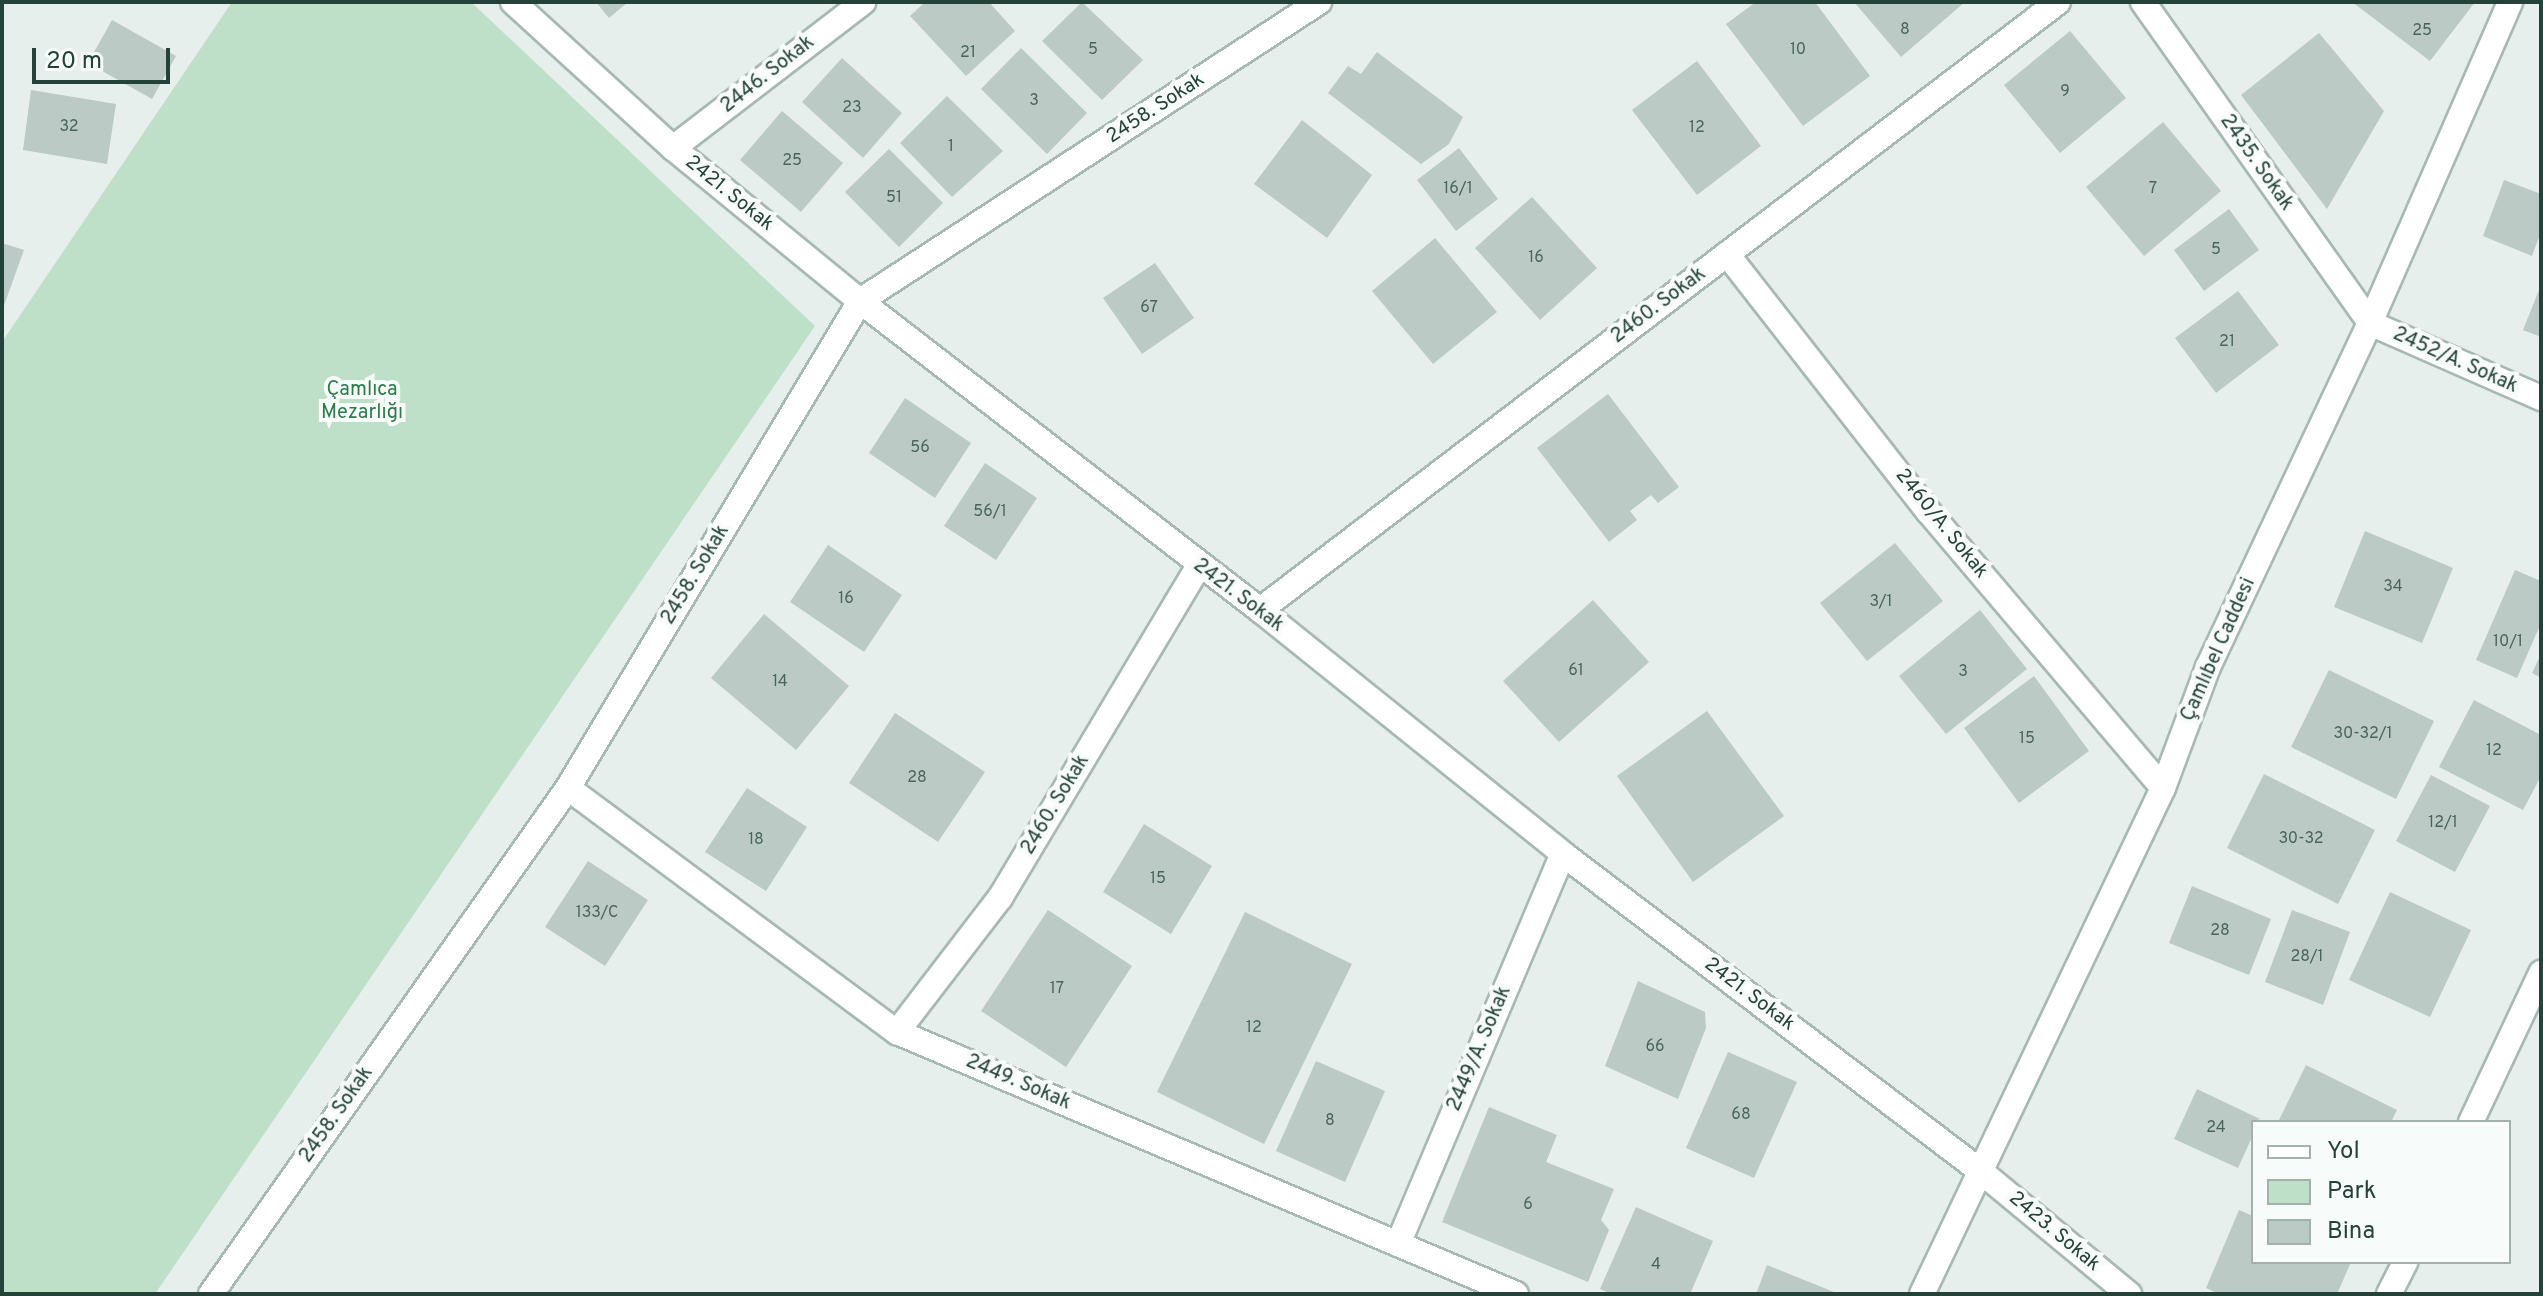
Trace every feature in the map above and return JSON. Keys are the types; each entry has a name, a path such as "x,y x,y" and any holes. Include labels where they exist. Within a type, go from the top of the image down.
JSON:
{"street":[{"name":"2421. Sokak","path":"513,2 673,148 860,301 1198,567 1260,610 1563,854 1979,1170"},
{"name":"2446. Sokak","path":"673,148 863,2"},
{"name":"2458. Sokak","path":"211,1294 568,788 860,301 1319,2"},
{"name":"2460. Sokak","path":"1260,610 2058,2"},
{"name":"2435. Sokak","path":"2143,2 2370,323"},
{"name":"Çamlıbel Caddesi","path":"1922,1294 2163,788 2208,667 2370,323 2510,2"},
{"name":"2460/A. Sokak","path":"1727,254 1928,511 2163,788"},
{"name":"2452/A. Sokak","path":"2370,323 2541,398"},
{"name":"2460. Sokak","path":"897,1032 1000,898 1198,567"},
{"name":"2449. Sokak","path":"568,788 897,1032 1516,1294"},
{"name":"2449/A. Sokak","path":"1398,1244 1563,854"},
{"path":"2472,1120 2541,973"},
{"name":"2423. Sokak","path":"1979,1170 2129,1294"},
{"path":"2389,1294 2404,1264"}],"green space":[{"name":"Çamlıca Mezarlığı","path":"232,2 471,2 815,326 155,1294 2,1294 2,342"}],"building":[{"path":"596,2 628,2 609,18"},
{"path":"925,2 989,2 1015,31 966,76 910,16"},
{"path":"1082,2 1143,60 1102,100 1042,41"},
{"path":"1756,2 1815,2 1870,76 1803,126 1726,24"},
{"path":"1854,2 1965,2 1901,57"},
{"path":"2352,2 2475,2 2430,61"},
{"path":"112,20 176,56 152,99 88,63"},
{"path":"2070,31 2126,98 2060,153 2004,85"},
{"path":"2319,33 2384,111 2327,209 2241,95"},
{"path":"1021,48 1087,113 1047,154 981,89"},
{"path":"1377,52 1463,117 1449,144 1421,164 1328,93 1348,66 1361,74"},
{"path":"842,58 902,113 863,158 802,102"},
{"path":"1697,61 1761,146 1697,195 1632,110"},
{"path":"31,90 116,104 107,164 23,150"},
{"path":"947,96 1003,151 952,197 900,143"},
{"path":"782,111 843,163 801,212 740,160"},
{"path":"1302,120 1372,175 1327,238 1254,184"},
{"path":"2163,122 2221,191 2144,256 2086,187"},
{"path":"1459,148 1498,199 1456,231 1417,180"},
{"path":"889,149 943,203 899,247 845,192"},
{"path":"2504,180 2541,194 2541,232 2532,256 2483,236"},
{"path":"1532,197 1597,268 1540,320 1475,248"},
{"path":"2229,209 2259,250 2204,291 2174,250"},
{"path":"1435,238 1497,312 1433,364 1372,291"},
{"path":"2,243 24,250 2,311"},
{"path":"1155,263 1194,318 1142,354 1103,298"},
{"path":"2541,285 2541,337 2523,330"},
{"path":"2238,291 2279,345 2216,393 2175,338"},
{"path":"1608,394 1679,487 1658,503 1651,495 1630,511 1637,520 1609,542 1537,448"},
{"path":"905,398 971,443 935,498 869,453"},
{"path":"985,463 1037,498 996,560 944,526"},
{"path":"2365,531 2453,568 2422,643 2334,607"},
{"path":"1895,543 1943,601 1867,661 1820,603"},
{"path":"828,545 902,595 864,652 790,602"},
{"path":"2515,570 2541,581 2541,623 2517,678 2476,660"},
{"path":"1593,600 1649,662 1559,742 1503,681"},
{"path":"1980,610 2027,669 1946,734 1899,676"},
{"path":"764,614 849,686 796,750 711,678"},
{"path":"2541,654 2541,678 2532,673"},
{"path":"2329,670 2434,721 2396,799 2291,747"},
{"path":"2034,676 2089,751 2019,803 1964,728"},
{"path":"2474,700 2541,735 2541,776 2523,810 2439,767"},
{"path":"1707,711 1784,816 1693,882 1617,776"},
{"path":"895,713 985,772 938,842 849,783"},
{"path":"2264,774 2375,830 2338,904 2227,848"},
{"path":"2431,775 2490,806 2455,872 2396,841"},
{"path":"747,788 807,827 766,891 705,852"},
{"path":"1144,824 1212,866 1171,934 1103,892"},
{"path":"588,861 648,900 605,966 545,927"},
{"path":"2192,886 2271,919 2249,975 2169,943"},
{"path":"2390,892 2471,930 2430,1017 2349,980"},
{"path":"1048,910 1132,966 1066,1067 981,1011"},
{"path":"2292,910 2350,932 2323,1005 2265,982"},
{"path":"1245,912 1352,964 1264,1144 1157,1092"},
{"path":"1638,981 1705,1012 1706,1028 1678,1099 1605,1066"},
{"path":"1728,1052 1797,1082 1754,1178 1686,1148"},
{"path":"1316,1061 1385,1091 1345,1182 1276,1151"},
{"path":"2306,1065 2397,1110 2392,1120 2279,1120"},
{"path":"2197,1089 2260,1119 2251,1120 2251,1139 2238,1168 2174,1139"},
{"path":"1489,1107 1557,1135 1546,1162 1614,1189 1601,1220 1609,1230 1588,1282 1442,1222"},
{"path":"1636,1207 1713,1241 1690,1294 1611,1294 1600,1289"},
{"path":"2239,1210 2251,1215 2251,1264 2350,1264 2337,1294 2219,1294 2206,1288"},
{"path":"1767,1265 1839,1294 1756,1294"}]}
